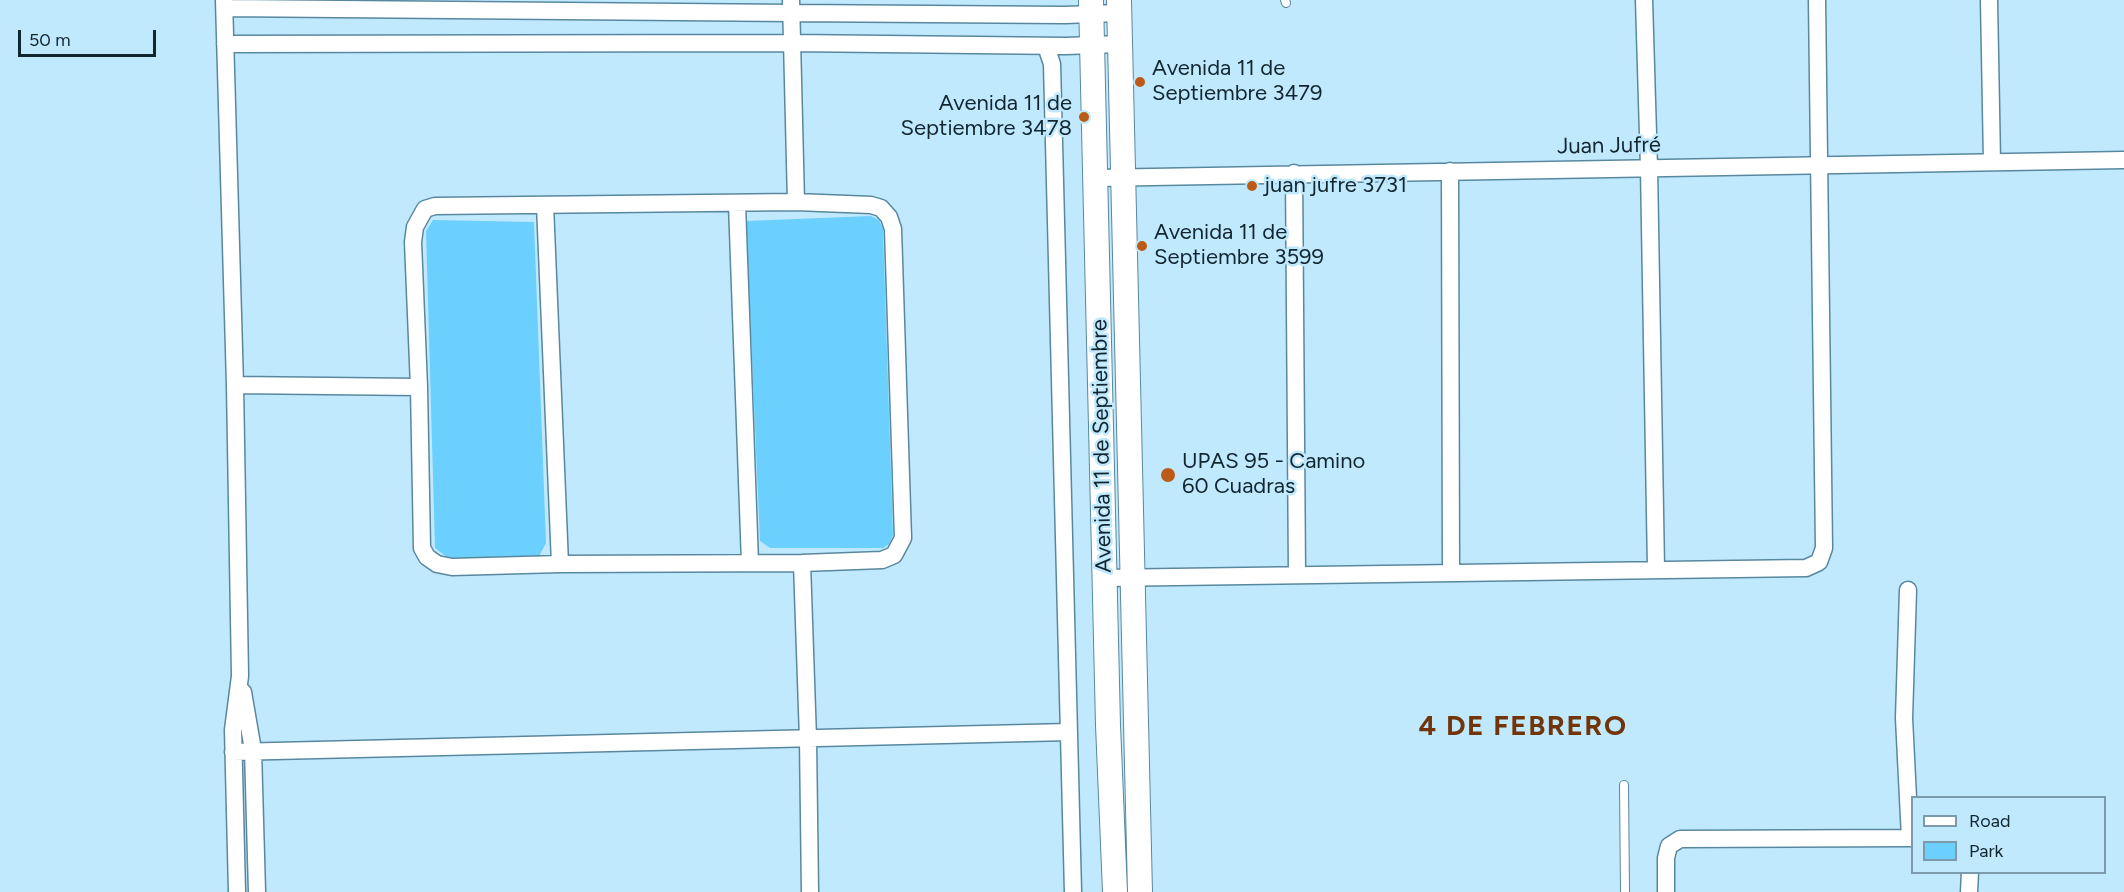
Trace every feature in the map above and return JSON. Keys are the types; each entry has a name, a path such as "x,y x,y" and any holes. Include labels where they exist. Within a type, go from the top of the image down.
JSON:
{"main road":[{"name":"Avenida 11 de Septiembre","path":"1119,6 1140,892"},
{"name":"Avenida 11 de Septiembre","path":"1091,7 1115,892"}],"street":[{"path":"1644,0 1656,569"},
{"path":"1105,578 1806,568 1819,562 1824,548 1817,0"},
{"path":"1989,0 1992,162"},
{"path":"257,892 253,750 240,676 225,4 1119,6"},
{"path":"792,7 796,202"},
{"path":"225,44 792,42 1046,46 1120,44"},
{"path":"1046,46 1052,64 1073,892"},
{"name":"Juan Jufré","path":"1095,178 2124,160"},
{"path":"1450,171 1451,572"},
{"path":"1294,173 1297,575"},
{"path":"796,202 871,205 880,208 890,218 893,229 903,538 894,555 882,560 802,563 452,567 437,564 427,557 422,548 413,242 415,227 425,209 435,206 796,202"},
{"path":"737,204 750,563"},
{"path":"545,205 560,564"},
{"path":"235,385 419,387"},
{"path":"802,563 810,892"},
{"path":"1666,892 1668,846 1680,839 1911,838 1904,718 1908,590"},
{"path":"237,892 232,730 240,676"},
{"path":"232,752 1069,732"},
{"path":"1969,892 1970,874"}],"lane":[{"path":"1624,785 1625,892"}],"green space":[{"path":"871,216 879,220 883,229 893,535 889,544 883,548 770,548 760,541 746,221"},
{"path":"433,220 534,222 546,543 538,558 448,558 435,548 426,231"}],"place":[{"name":"Avenida 11 de Septiembre 3479","path":"1140,82"},
{"name":"Avenida 11 de Septiembre 3478","path":"1084,117"},
{"name":"juan jufre 3731","path":"1252,186"},
{"name":"Avenida 11 de Septiembre 3599","path":"1142,246"},
{"name":"UPAS 95 - Camino 60 Cuadras","path":"1168,475"}],"district":[{"name":"4 DE FEBRERO","path":"1523,727"}]}
